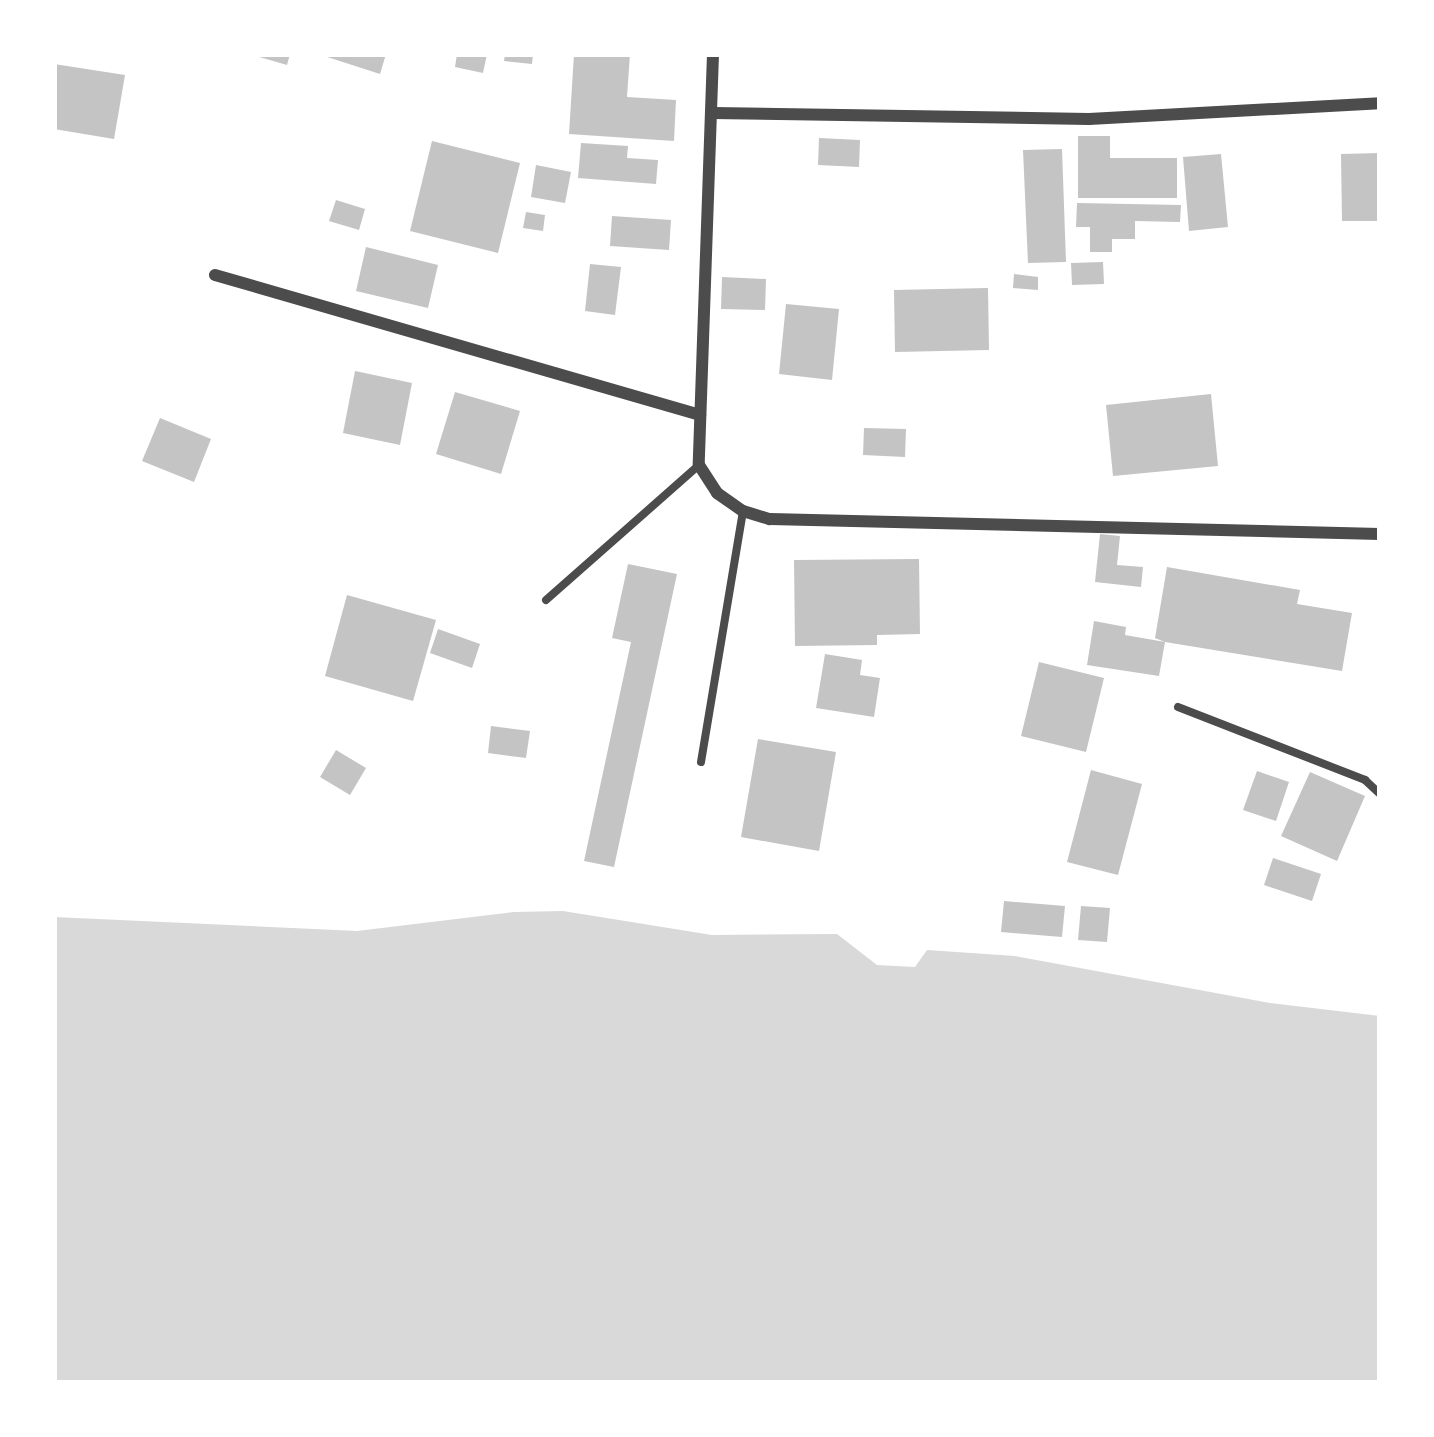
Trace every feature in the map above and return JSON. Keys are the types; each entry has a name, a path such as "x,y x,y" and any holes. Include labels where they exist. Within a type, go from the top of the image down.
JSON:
{"street":[{"path":"713,54 699,465 718,493 743,511 770,519 1380,534"},
{"path":"712,113 1089,118 1380,103"},
{"path":"215,275 700,416"}],"lane":[{"path":"546,599 699,465"},
{"path":"701,762 743,511"},
{"path":"1178,707 1365,779 1380,794"}],"shaded area":[{"path":"563,911 712,935 837,934 877,965 915,967 927,950 1015,956 1270,1003 1380,1016 1380,1383 54,1383 54,917 357,931 514,912"}],"building":[{"path":"249,54 290,54 287,65"},
{"path":"318,54 386,54 380,74"},
{"path":"457,54 487,54 483,73 455,67"},
{"path":"505,54 533,54 532,64 504,61"},
{"path":"574,54 630,54 627,97 676,100 674,141 569,134"},
{"path":"54,64 125,75 114,139 54,129"},
{"path":"1078,136 1110,136 1110,158 1177,158 1177,198 1078,198"},
{"path":"819,138 860,140 859,167 818,165"},
{"path":"432,141 520,163 498,253 410,231"},
{"path":"581,143 628,146 627,158 658,160 656,184 578,178"},
{"path":"1062,149 1066,262 1028,263 1023,150"},
{"path":"1380,153 1380,221 1342,221 1341,154"},
{"path":"1221,154 1228,227 1189,231 1183,157"},
{"path":"536,165 571,172 565,203 531,197"},
{"path":"336,200 365,209 359,230 329,221"},
{"path":"1077,203 1181,205 1180,222 1135,221 1135,239 1112,239 1112,252 1090,252 1090,227 1076,227"},
{"path":"526,212 545,215 543,231 523,228"},
{"path":"612,216 671,220 669,250 610,246"},
{"path":"366,247 438,265 428,308 356,291"},
{"path":"1103,262 1104,284 1072,285 1071,263"},
{"path":"590,264 621,267 615,315 585,311"},
{"path":"1014,274 1038,277 1038,290 1013,288"},
{"path":"722,277 766,279 765,310 721,309"},
{"path":"988,288 989,350 895,352 894,290"},
{"path":"786,304 839,309 832,380 779,374"},
{"path":"355,371 412,383 400,445 343,433"},
{"path":"455,392 520,411 501,474 436,454"},
{"path":"1211,394 1218,466 1113,476 1106,405"},
{"path":"160,418 211,439 194,482 142,461"},
{"path":"864,428 906,429 905,457 863,455"},
{"path":"1100,534 1120,536 1117,565 1143,567 1141,587 1095,582"},
{"path":"919,559 920,634 877,635 877,645 795,646 794,560"},
{"path":"628,564 677,574 614,867 584,861 631,642 612,638"},
{"path":"1167,567 1300,590 1297,604 1352,613 1342,671 1155,638"},
{"path":"347,595 436,620 413,701 325,676"},
{"path":"1094,621 1126,627 1125,635 1165,642 1159,676 1087,665"},
{"path":"438,629 480,644 472,668 430,653"},
{"path":"825,654 862,660 860,675 880,678 874,717 816,708"},
{"path":"1039,662 1104,678 1086,752 1021,736"},
{"path":"491,726 530,731 526,758 488,753"},
{"path":"758,739 836,752 819,851 741,837"},
{"path":"336,750 366,768 350,795 320,777"},
{"path":"1091,770 1142,784 1118,875 1067,862"},
{"path":"1257,771 1289,782 1276,821 1243,810"},
{"path":"1310,772 1365,796 1337,861 1281,836"},
{"path":"1273,858 1321,874 1312,901 1264,885"},
{"path":"1004,901 1065,906 1062,937 1001,932"},
{"path":"1081,906 1110,908 1107,942 1078,940"}]}
